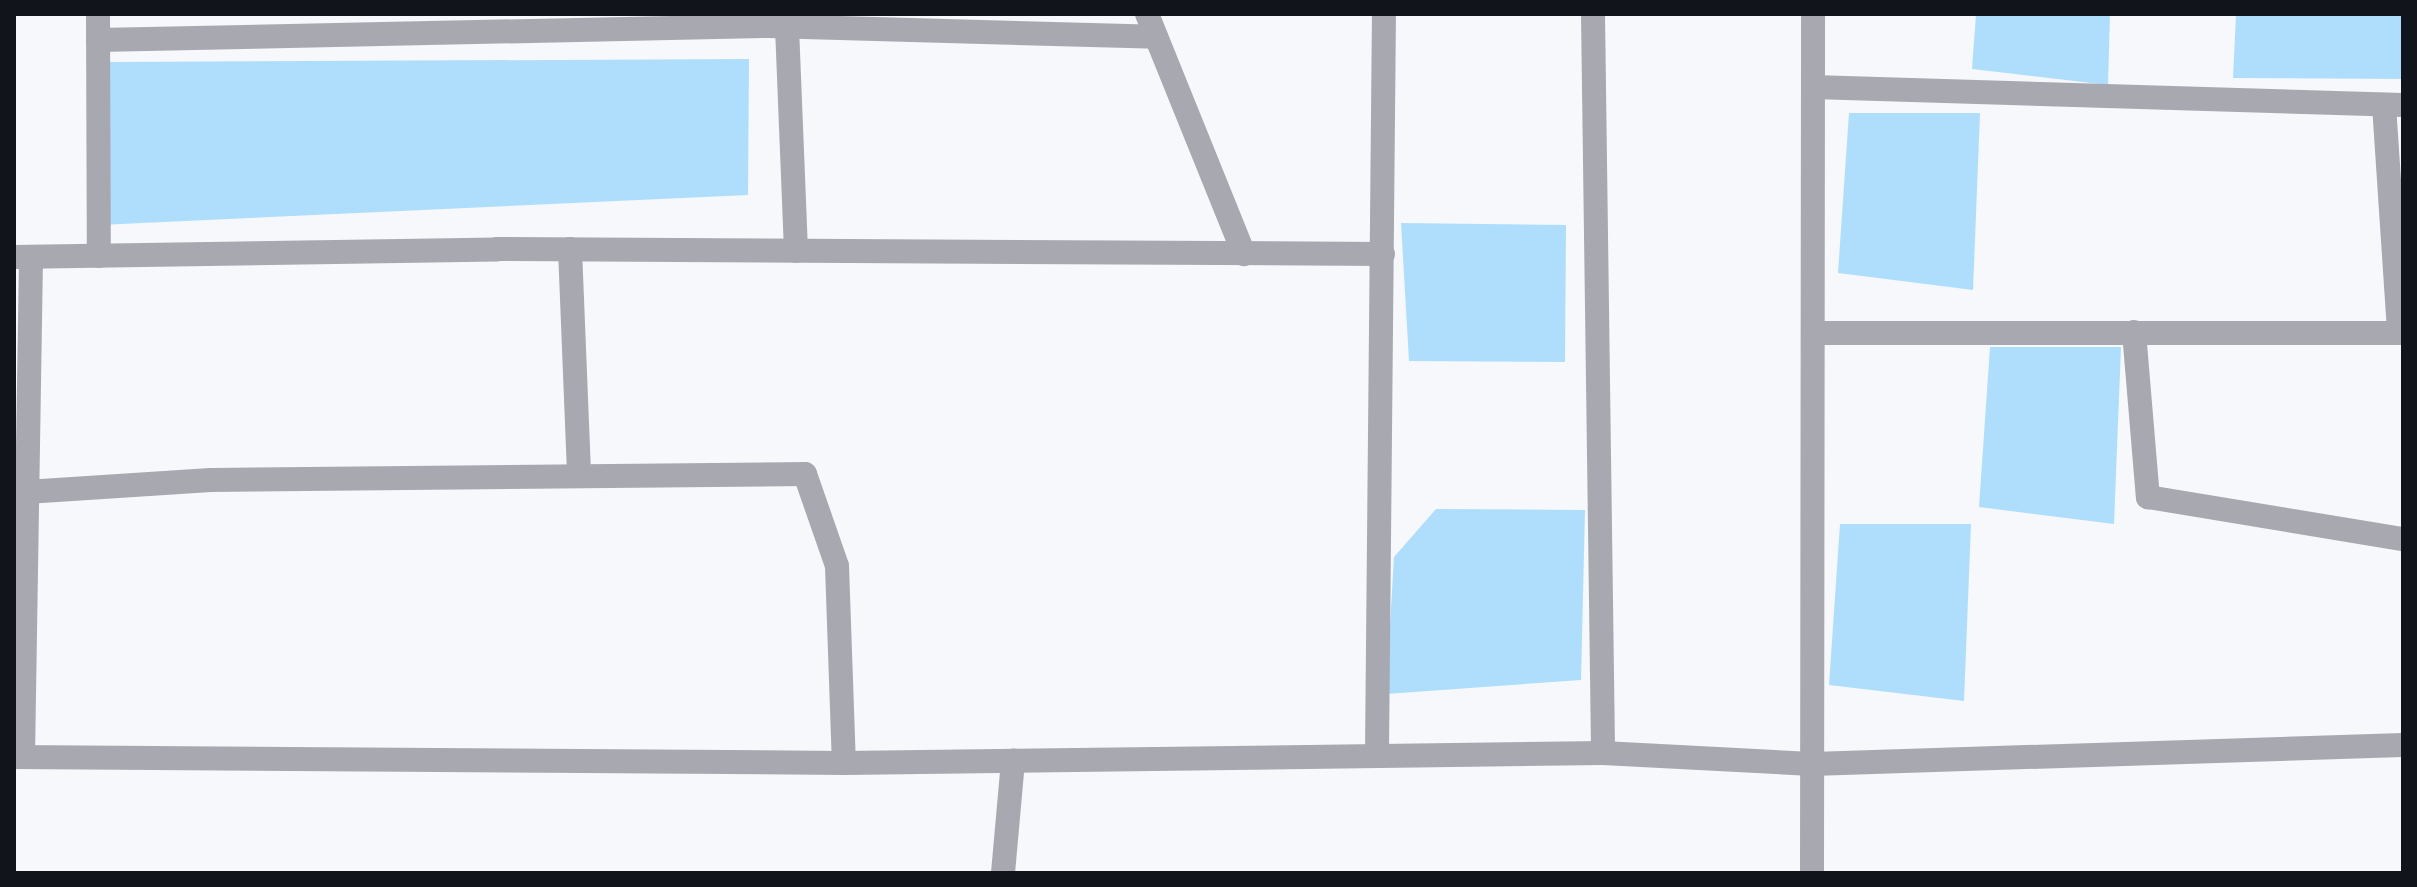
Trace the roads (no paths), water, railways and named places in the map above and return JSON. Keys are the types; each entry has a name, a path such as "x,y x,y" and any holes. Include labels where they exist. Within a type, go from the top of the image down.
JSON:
{"street":[{"path":"98,14 99,256"},
{"path":"1377,752 1384,14"},
{"path":"1593,14 1603,753"},
{"path":"1812,873 1813,14"},
{"path":"98,40 662,21 787,27 1152,25 1244,254"},
{"path":"787,27 796,251"},
{"path":"1813,87 2393,105 2401,333 1813,333"},
{"path":"1383,254 570,249 23,257 26,492 18,757 844,763 1377,752 1603,753 1812,764 2403,745"},
{"path":"570,249 579,476"},
{"path":"2134,332 2148,497 2403,539"},
{"path":"26,492 211,480 805,474 837,566 844,763"},
{"path":"1003,873 1013,760"}]}
